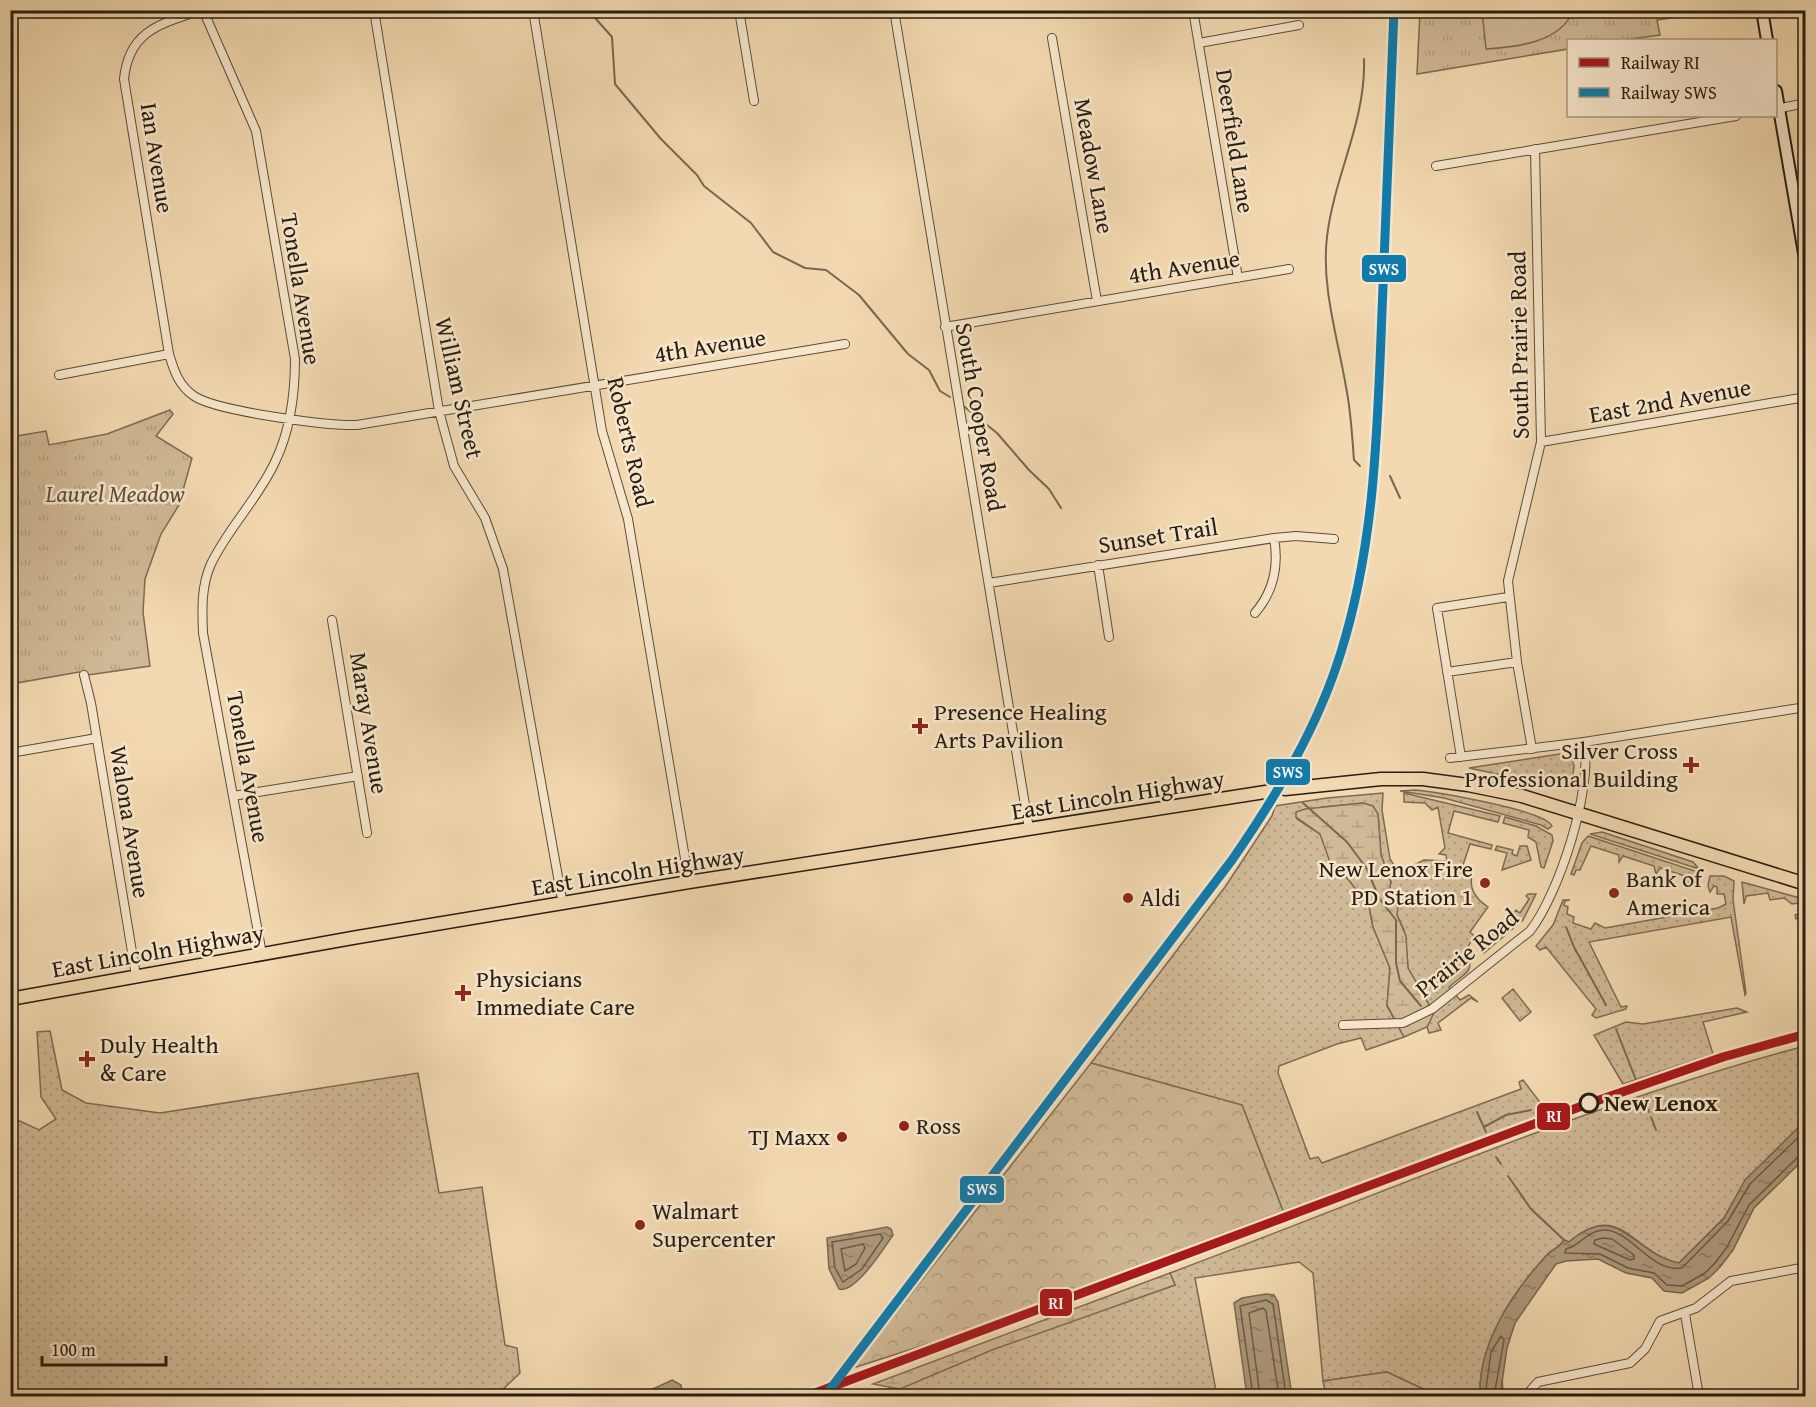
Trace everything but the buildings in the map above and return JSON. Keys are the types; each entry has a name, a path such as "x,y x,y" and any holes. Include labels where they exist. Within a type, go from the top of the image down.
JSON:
{"main road":[{"path":"1762,10 1767,39"},
{"path":"1777,109 1806,265"},
{"name":"East Lincoln Highway","path":"10,999 689,882 1355,780 1423,779 1522,796 1806,884"}],"street":[{"name":"Ian Avenue","path":"202,10 160,24 143,35 132,48 124,79 169,354 175,374 183,386 202,401 288,418"},
{"name":"Tonella Avenue","path":"202,10 256,131 295,358 295,381 283,443 275,462 211,564 203,597 203,633 262,954"},
{"name":"William Street","path":"374,10 439,411 454,466 485,518 503,569 563,905"},
{"name":"Roberts Road","path":"533,10 602,431 628,519 689,882"},
{"path":"739,10 754,101"},
{"name":"South Cooper Road","path":"894,10 1029,830"},
{"name":"Deerfield Lane","path":"1193,10 1238,278"},
{"path":"1198,42 1299,25"},
{"name":"Meadow Lane","path":"1052,38 1097,301"},
{"path":"1777,109 1806,104"},
{"path":"1436,166 1730,117"},
{"name":"South Prairie Road","path":"1532,749 1508,597 1509,568 1541,442 1535,150"},
{"name":"4th Avenue","path":"945,327 1289,269"},
{"name":"4th Avenue","path":"288,418 337,425 439,411 845,344"},
{"path":"59,375 169,354"},
{"name":"East 2nd Avenue","path":"1541,442 1806,397"},
{"name":"Sunset Trail","path":"989,582 1274,538 1296,536 1334,538"},
{"path":"1255,613 1265,602 1275,575 1277,555 1274,538"},
{"path":"1098,565 1110,637"},
{"path":"1461,757 1437,608 1508,597"},
{"name":"Maray Avenue","path":"332,620 367,833"},
{"path":"1448,672 1517,662"},
{"name":"Walona Avenue","path":"84,675 97,738 136,976"},
{"path":"1450,758 1584,742 1806,707"},
{"path":"10,753 97,738"},
{"name":"Prairie Road","path":"1343,1025 1403,1023 1432,1009 1530,931 1550,894 1578,813 1586,782 1584,742"},
{"path":"233,796 358,776"},
{"path":"1529,1396 1533,1386 1545,1380 1630,1363 1645,1349 1660,1321 1685,1314 1731,1281 1806,1267"},
{"path":"1685,1314 1700,1396"},
{"path":"1799,1396 1806,1395"}],"green space":[{"path":"1482,10 1573,11 1567,22 1548,37 1523,45 1486,49"},
{"path":"1420,11 1717,11 1657,20 1660,35 1630,39 1567,39 1567,49 1417,74"},
{"name":"Laurel Meadow","path":"170,410 173,414 156,436 192,458 179,505 161,534 145,579 143,612 150,666 88,675 79,672 11,684 11,437 46,431 49,445 107,434"},
{"path":"1566,753 1571,756 1574,766 1572,784 1566,789 1469,768"},
{"path":"1415,790 1511,808 1545,820 1552,826 1548,829 1541,825 1444,798 1400,791"},
{"path":"1383,793 1382,810 1390,859 1399,873 1424,860 1447,861 1446,855 1439,854 1445,848 1438,807 1432,810 1425,803 1404,802 1404,793 1500,816 1498,822 1454,811 1448,833 1492,845 1491,849 1470,844 1463,865 1473,869 1471,881 1473,891 1488,907 1470,932 1474,936 1468,947 1470,967 1449,987 1460,1000 1469,995 1478,1002 1471,998 1438,1023 1441,1030 1429,1033 1427,1027 1433,1009 1424,999 1408,968 1404,930 1397,915 1396,904 1388,895 1391,882 1381,855 1378,814 1363,803 1323,807 1296,814 1297,819 1320,834 1341,870 1369,906 1373,927 1390,968 1387,1006 1404,1037 1366,1050 1361,1038 1337,1044 1279,1066 1278,1073 1310,1159 1318,1157 1322,1163 1521,1089 1519,1082 1523,1080 1542,1105 1543,1115 1283,1211 1242,1105 1091,1063 1225,887 1272,816 1275,806"},
{"path":"1363,803 1373,806 1378,814 1381,855 1391,882 1388,895 1398,907 1397,915 1406,936 1408,968 1434,1013 1427,1027 1404,1037 1387,1005 1390,968 1373,927 1369,906 1341,870 1330,862 1320,834 1296,817 1296,812 1305,809"},
{"path":"1505,817 1536,826 1552,835 1553,841 1544,868 1541,867 1536,842 1528,837 1529,830 1503,823"},
{"path":"1602,832 1693,862 1699,869 1590,834"},
{"path":"1588,836 1698,872 1699,877 1694,884 1688,885 1688,877 1660,868 1656,874 1654,866 1623,856 1619,862 1619,855 1591,846 1580,870 1576,870 1574,875 1571,874 1582,843"},
{"path":"1497,846 1513,850 1512,854 1517,856 1520,846 1527,846 1531,860 1502,870 1507,853 1495,850"},
{"path":"1710,876 1724,876 1734,881 1733,900 1745,995 1731,917 1589,942 1621,1007 1627,1006 1626,1009 1596,1018 1592,1015 1596,1009 1546,947 1540,950 1536,946 1553,925 1563,900 1570,900 1565,901 1564,905 1568,907 1567,914 1574,917 1573,923 1591,929 1595,923 1605,928 1718,908 1726,904 1724,894 1717,894 1717,887 1714,886 1710,892 1708,886"},
{"path":"1742,882 1800,898 1805,901 1805,912 1796,919 1795,915 1801,913 1799,903 1792,904 1784,898 1770,900 1768,893 1746,896 1744,904"},
{"path":"1536,894 1523,920 1484,953 1482,947 1502,921 1507,924 1516,910 1520,913 1529,899 1526,896"},
{"path":"1513,989 1531,1012 1520,1021 1502,998"},
{"path":"1737,1008 1747,1012 1703,1022 1713,1054 1623,1084 1594,1035 1626,1022 1643,1024"},
{"path":"50,1031 62,1090 86,1103 160,1113 418,1073 439,1193 482,1187 505,1345 517,1348 520,1373 496,1396 11,1396 11,1117 39,1130 56,1119 41,1097 37,1032"},
{"path":"1805,1046 1805,1121 1746,1180 1724,1218 1679,1263 1663,1257 1614,1227 1601,1225 1587,1230 1569,1242 1564,1240 1547,1255 1521,1286 1500,1320 1485,1357 1480,1396 1438,1396 1387,1372 1323,1381 1313,1273 1299,1262 1195,1278 1217,1396 877,1396 906,1377 1175,1285 1170,1273 1564,1122 1724,1069"},
{"path":"1091,1063 1242,1105 1283,1211 937,1341 853,1368"},
{"path":"1170,1273 1175,1285 992,1350 900,1389 873,1384"},
{"path":"1387,1372 1438,1396 1326,1396 1323,1381"}],"water":[{"path":"1805,1121 1805,1158 1754,1208 1733,1250 1709,1278 1682,1293 1664,1291 1652,1278 1626,1273 1598,1259 1556,1264 1515,1323 1507,1348 1500,1396 1480,1396 1485,1357 1500,1320 1521,1286 1547,1255 1564,1240 1569,1242 1586,1230 1601,1226 1614,1227 1663,1258 1679,1263 1724,1218 1745,1180"},
{"path":"887,1227 891,1229 893,1235 876,1259 861,1278 846,1289 839,1289 829,1269 827,1238"},
{"path":"1274,1295 1278,1302 1292,1396 1247,1396 1234,1303 1242,1298"},
{"path":"672,1380 681,1385 683,1396 638,1396"}],"waterway":[{"path":"588,10 612,37 615,84 661,139 697,175 704,186 751,223 773,252 805,268 826,270 859,295 908,354 929,370 940,391 950,397"},
{"path":"1360,466 1354,460 1348,396 1328,293 1326,256 1331,214 1360,105 1364,59"},
{"path":"961,404 997,433 1049,489 1061,508"},
{"path":"1390,476 1400,498"},
{"path":"1303,803 1347,842 1367,869 1379,898 1396,920 1396,963 1400,981 1421,1006"},
{"path":"1566,927 1574,947 1606,1005"},
{"path":"1616,1029 1636,1080"},
{"path":"1644,1098 1649,1112"},
{"path":"1484,1127 1506,1115 1531,1110"},
{"path":"1477,1112 1486,1132"},
{"path":"1651,1117 1656,1130"},
{"path":"1496,1157 1501,1164"},
{"path":"1508,1176 1531,1209 1564,1240"},
{"path":"1502,1381 1503,1396"}],"rail line":[{"name":"SWS","path":"825,1396 1232,860 1265,811 1295,760 1321,707 1332,680 1352,614 1372,496 1394,10"},
{"name":"RI","path":"807,1396 1582,1106 1723,1057 1806,1034"}],"place":[{"name":"Presence Healing Arts Pavilion","path":"920,726"},
{"name":"Silver Cross Professional Building","path":"1691,765"},
{"name":"New Lenox Fire PD Station 1","path":"1485,883"},
{"name":"Bank of America","path":"1614,893"},
{"name":"Aldi","path":"1128,898"},
{"name":"Physicians Immediate Care","path":"463,993"},
{"name":"Duly Health & Care","path":"87,1059"},
{"name":"New Lenox","path":"1589,1103"},
{"name":"Ross","path":"904,1126"},
{"name":"TJ Maxx","path":"842,1137"},
{"name":"Walmart Supercenter","path":"640,1225"}]}
